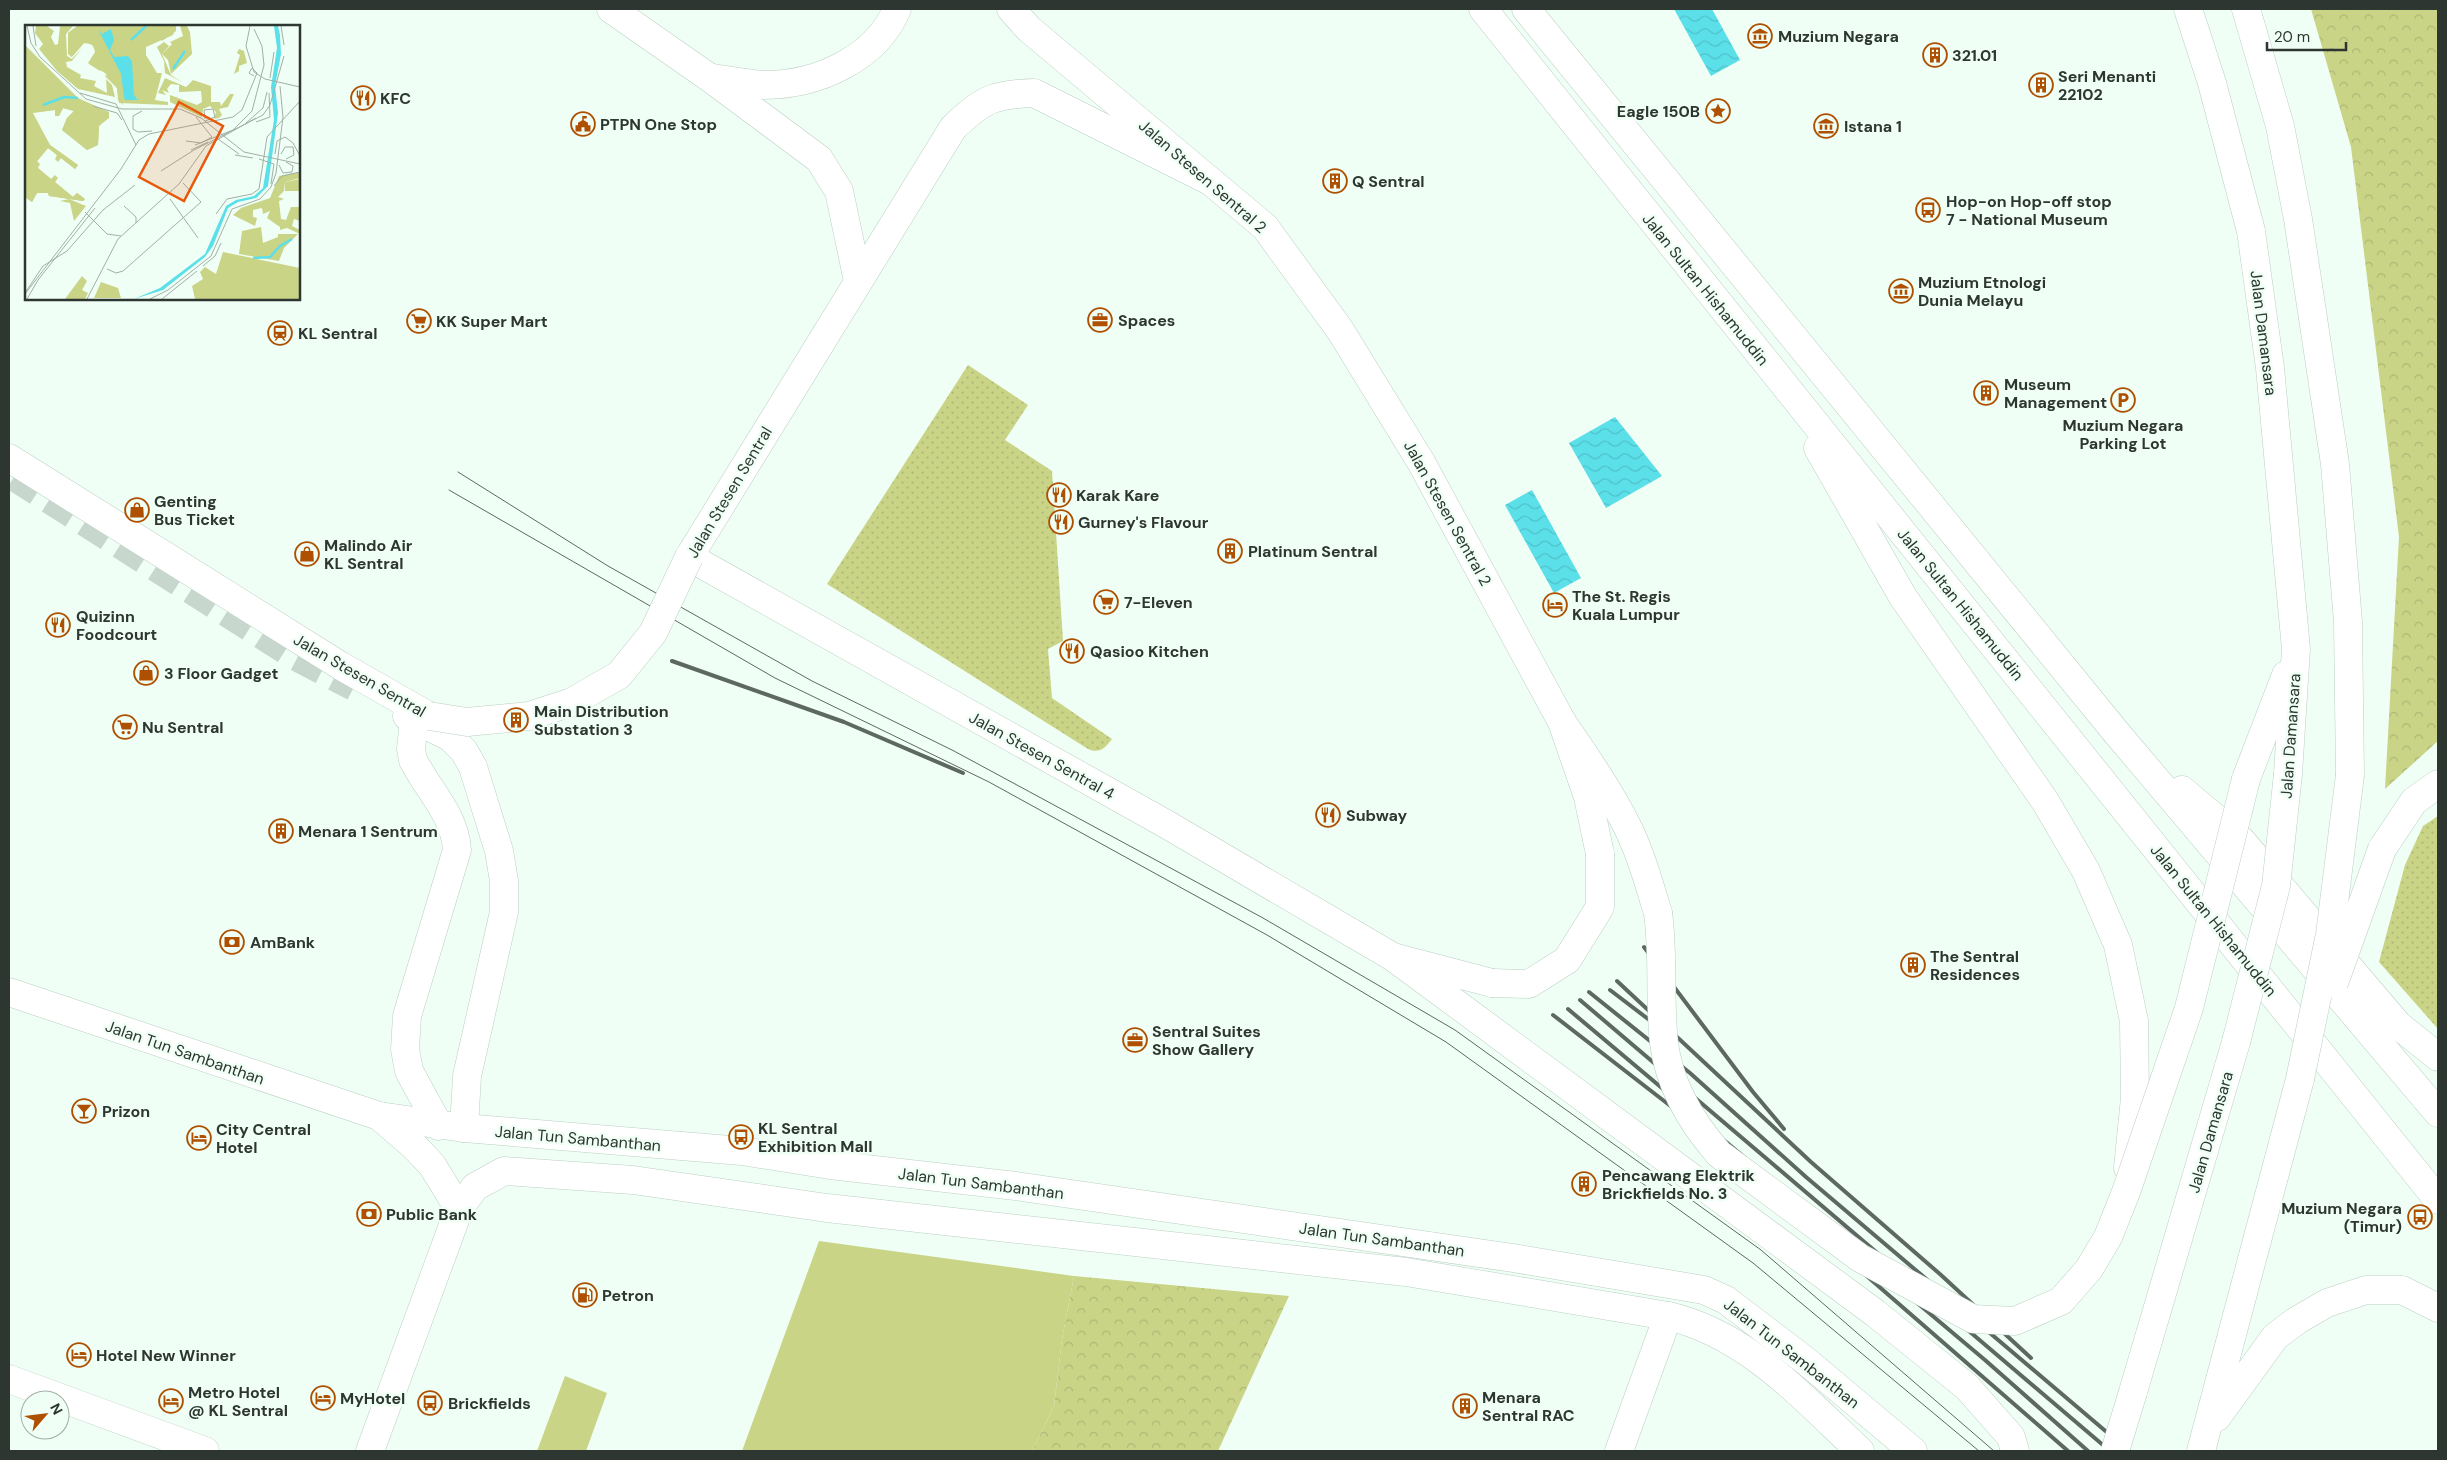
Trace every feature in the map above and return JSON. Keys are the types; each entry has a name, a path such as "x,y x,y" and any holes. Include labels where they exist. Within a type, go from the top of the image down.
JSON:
{"main road":[{"path":"611,9 710,78 819,159 839,191 858,281"},
{"path":"710,78 764,84 814,77 842,66 868,50 897,9"},
{"name":"Jalan Stesen Sentral 2","path":"1011,9 1029,29 1265,227 1340,330 1421,462 1562,722 1588,797 1600,854 1600,907 1567,960 1529,984 1492,983 1394,957"},
{"name":"Jalan Sultan Hishamuddin","path":"1483,9 2438,1200"},
{"path":"1526,9 2115,731 2438,1113"},
{"name":"Jalan Damansara","path":"2115,1451 2236,1042 2276,886 2288,774 2296,650 2270,368 2251,232 2212,83 2188,9"},
{"path":"2204,1441 2300,1079 2330,934 2350,775 2348,622 2336,464 2319,343 2280,126 2246,9"},
{"name":"Jalan Stesen Sentral","path":"9,458 341,666 414,716 466,722 529,716 572,702 620,675 653,633 689,556 953,128 976,106 1004,94 1034,93 1210,181"},
{"path":"1774,373 1903,597 2045,801 2086,871 2118,944 2134,1021 2135,1098 2126,1192"},
{"name":"Jalan Stesen Sentral 4","path":"689,556 1166,824 1394,957"},
{"path":"1562,722 1602,782 1627,826 1641,858 1658,913 1664,1044 1673,1081 1688,1112 1703,1136 1719,1154 1860,1258 1973,1319 2015,1321 2061,1301 2089,1270 2108,1238 2126,1192 2189,1008 2246,779 2296,650"},
{"path":"414,716 450,737 464,751 473,767 499,851 506,897 467,1076 451,1127 409,1071 406,1049 407,1016 457,850 456,838 450,820 412,760 414,716"},
{"path":"2115,731 2240,840 2398,1025 2438,1057"},
{"path":"2300,1079 2382,849 2414,801 2438,784"},
{"path":"1394,957 1875,1313 1968,1387 2011,1437 2015,1451"},
{"name":"Jalan Tun Sambanthan","path":"9,992 379,1116 451,1127 742,1151 830,1165 1016,1186 1513,1258 1704,1290 1726,1300 1799,1356 1914,1451"},
{"path":"379,1116 414,1146 432,1165 459,1209"},
{"name":"Jalan Tun Sambanthan","path":"370,1451 459,1209 475,1187 504,1170 623,1179 827,1208 1406,1272 1668,1316 1698,1324 1740,1345 1814,1407 1860,1451"},
{"path":"2204,1441 2276,1337 2296,1321 2327,1303 2366,1290 2402,1290 2438,1308"},
{"path":"1619,1451 1668,1316"},
{"path":"9,1378 204,1451"}],"green space":[{"path":"2311,9 2438,9 2438,741 2385,789 2399,537 2351,147"},
{"path":"968,365 1028,405 1005,440 1052,471 1063,641 1048,649 1052,698 1112,739 1099,750 1088,749 827,584"},
{"path":"2438,816 2438,1029 2379,962 2405,865 2423,826"},
{"path":"819,1241 1074,1276 1062,1339 1054,1406 1032,1451 742,1451"},
{"path":"1074,1276 1289,1296 1218,1451 1032,1451 1054,1406 1062,1339"},
{"path":"565,1376 607,1393 586,1451 537,1451"}],"water":[{"path":"1674,9 1712,9 1740,60 1711,76"},
{"path":"1615,417 1662,476 1606,508 1569,443"},
{"path":"1532,490 1581,578 1554,593 1505,505"}],"tunnel":[{"path":"14,477 296,657 354,687"}],"tram line":[{"path":"458,472 608,566 812,681 954,751 1263,918 1455,1030 1761,1250 1994,1451"},
{"path":"449,490 775,678 989,782 1267,935 1446,1042 1753,1263 1979,1451"}],"railway":[{"path":"672,661 844,722 963,773"},
{"path":"1644,947 1753,1092 1784,1129"},
{"path":"1617,981 1811,1162 1941,1275 2031,1358"},
{"path":"1610,990 1652,1022"},
{"path":"1589,992 1690,1073 1806,1177 2129,1451"},
{"path":"1580,1000 2110,1451"},
{"path":"1568,1009 1985,1360 2088,1451"},
{"path":"1553,1015 1677,1111 2068,1451"}],"place":[{"name":"Muzium Negara","path":"1760,36"},
{"name":"321.01","path":"1935,55"},
{"name":"Seri Menanti 22102","path":"2041,85"},
{"name":"KFC","path":"363,98"},
{"name":"Eagle 150B","path":"1718,111"},
{"name":"PTPN One Stop","path":"583,124"},
{"name":"Istana 1","path":"1826,126"},
{"name":"Q Sentral","path":"1335,181"},
{"name":"Hop-on Hop-off stop 7 - National Museum","path":"1928,210"},
{"name":"Muzium Etnologi Dunia Melayu","path":"1901,291"},
{"name":"Spaces","path":"1100,320"},
{"name":"KK Super Mart","path":"419,321"},
{"name":"KL Sentral","path":"280,333"},
{"name":"Museum Management","path":"1986,393"},
{"name":"Muzium Negara Parking Lot","path":"2123,400"},
{"name":"Karak Kare","path":"1059,495"},
{"name":"Genting Bus Ticket","path":"137,510"},
{"name":"Gurney's Flavour","path":"1061,522"},
{"name":"Platinum Sentral","path":"1230,551"},
{"name":"Malindo Air KL Sentral","path":"307,554"},
{"name":"7-Eleven","path":"1106,602"},
{"name":"The St. Regis Kuala Lumpur","path":"1555,605"},
{"name":"Quizinn Foodcourt","path":"58,625"},
{"name":"Qasioo Kitchen","path":"1072,651"},
{"name":"3 Floor Gadget","path":"146,673"},
{"name":"Main Distribution Substation 3","path":"516,720"},
{"name":"Nu Sentral","path":"125,727"},
{"name":"Subway","path":"1328,815"},
{"name":"Menara 1 Sentrum","path":"281,831"},
{"name":"AmBank","path":"232,942"},
{"name":"The Sentral Residences","path":"1913,965"},
{"name":"Sentral Suites Show Gallery","path":"1135,1040"},
{"name":"Prizon","path":"84,1111"},
{"name":"KL Sentral Exhibition Mall","path":"741,1137"},
{"name":"City Central Hotel","path":"199,1138"},
{"name":"Pencawang Elektrik Brickfields No. 3","path":"1584,1184"},
{"name":"Public Bank","path":"369,1214"},
{"name":"Muzium Negara (Timur)","path":"2420,1217"},
{"name":"Petron","path":"585,1295"},
{"name":"Hotel New Winner","path":"79,1355"},
{"name":"MyHotel","path":"323,1398"},
{"name":"Metro Hotel @ KL Sentral","path":"171,1401"},
{"name":"Brickfields","path":"430,1403"},
{"name":"Menara Sentral RAC","path":"1465,1406"}]}
